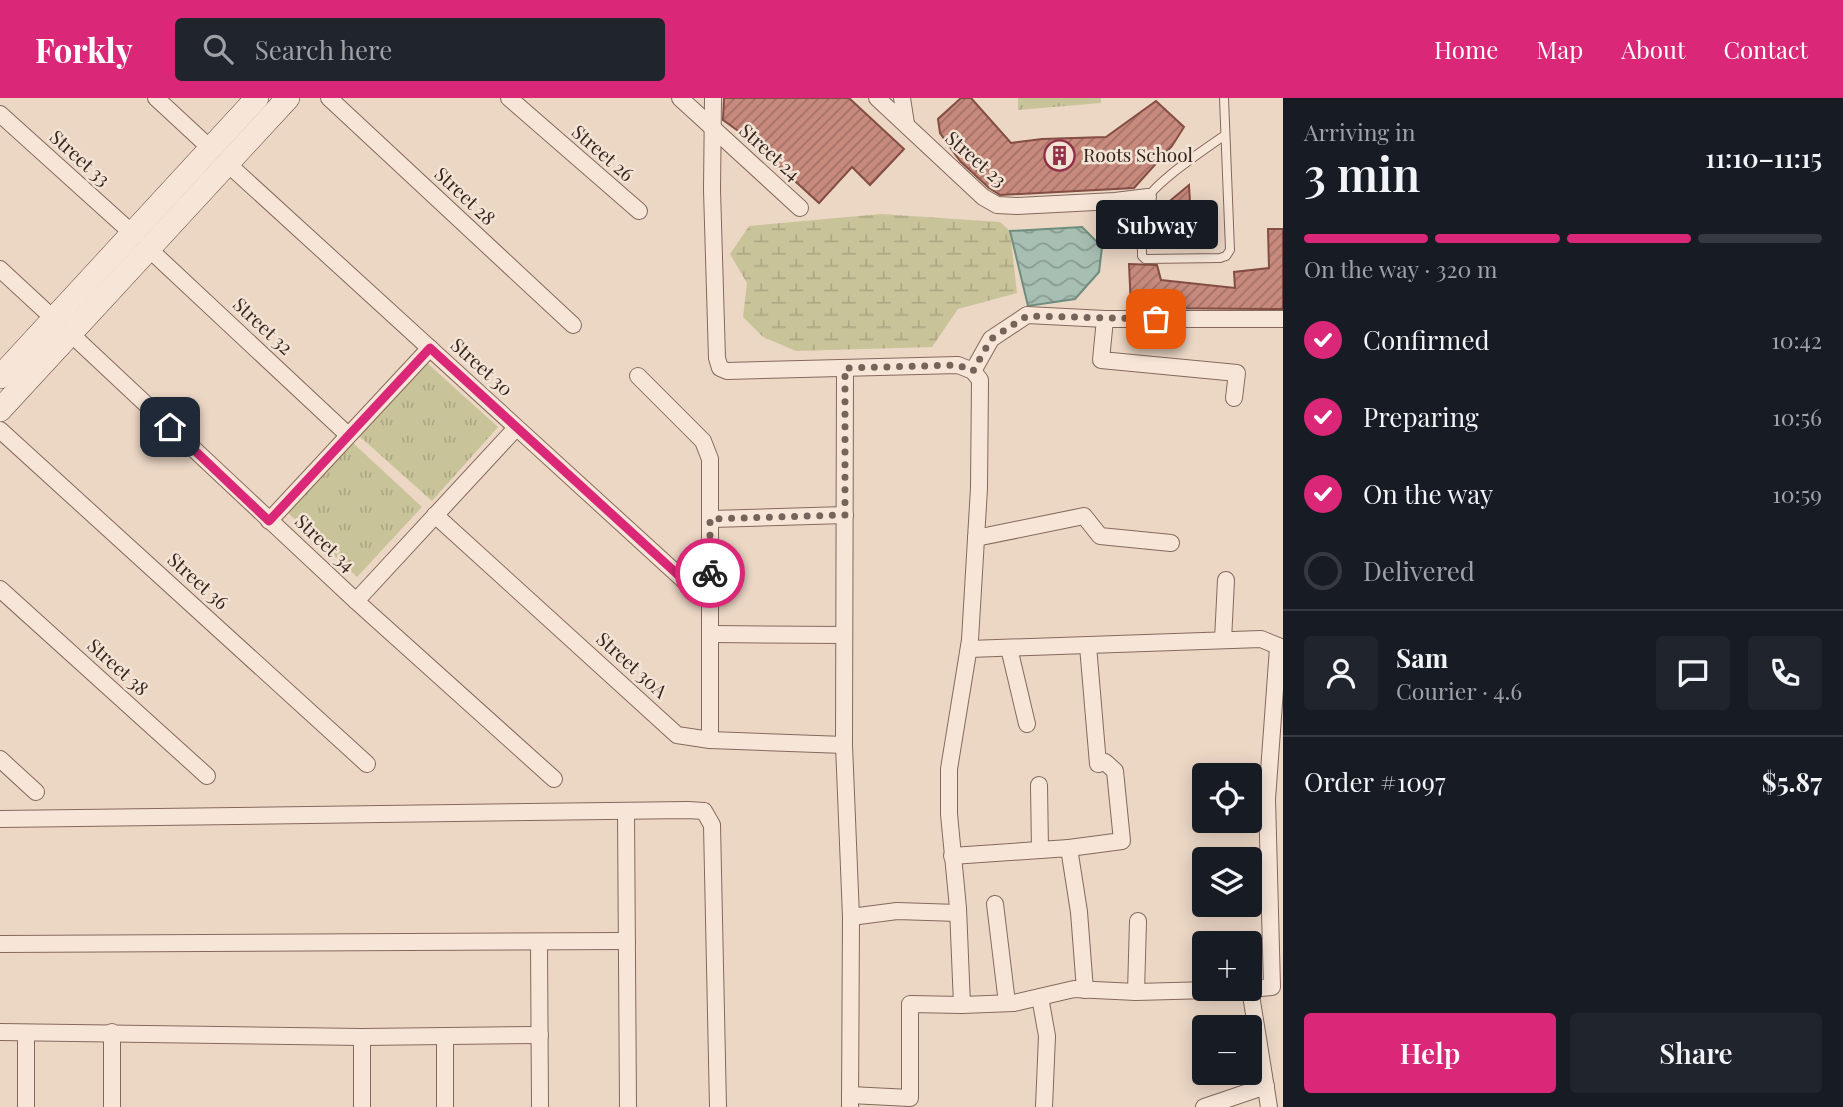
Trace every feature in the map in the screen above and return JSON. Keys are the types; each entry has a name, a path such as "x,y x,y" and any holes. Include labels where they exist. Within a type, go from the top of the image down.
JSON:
{"street":[{"path":"156,98 210,148"},
{"path":"0,377 257,98"},
{"path":"0,410 288,98"},
{"name":"Street 28","path":"329,98 573,325"},
{"name":"Street 26","path":"509,98 639,211"},
{"name":"Street 24","path":"680,98 800,208"},
{"path":"713,98 717,358 720,368 727,371 958,365 973,371 980,380 979,488 969,649 949,769 948,814 958,912 962,1005"},
{"name":"Street 23","path":"877,98 983,197 997,205 1115,201 1148,197"},
{"path":"902,98 906,124"},
{"name":"Street 33","path":"0,114 132,233"},
{"path":"235,121 251,138"},
{"name":"Street 30","path":"228,164 699,594 709,596"},
{"name":"Street 32","path":"149,249 348,435"},
{"path":"0,269 54,319"},
{"path":"973,371 991,339 1027,316 1283,319"},
{"path":"1105,319 1101,360 1237,373 1234,398"},
{"name":"Street 34","path":"71,334 269,521 554,779"},
{"path":"269,521 430,348"},
{"path":"845,368 844,745 850,917 850,1101 910,1098 910,1004 1007,1003 1074,989 1136,992 1192,991"},
{"path":"638,376 703,441 710,459 710,740"},
{"path":"356,601 516,428"},
{"name":"Street 36","path":"0,430 367,764"},
{"name":"Street 30A","path":"435,515 677,735 710,740 844,745"},
{"path":"710,519 845,515"},
{"path":"976,538 1084,516 1100,536 1171,542"},
{"path":"1223,640 1226,580"},
{"name":"Street 38","path":"0,589 207,776"},
{"path":"710,634 844,635"},
{"path":"969,649 1261,639 1280,648 1267,799 1277,983"},
{"path":"953,856 1069,848 1122,841 1115,771 1105,762 1098,764 1088,646"},
{"path":"1009,648 1027,724"},
{"path":"0,759 36,792"},
{"path":"1039,786 1040,850"},
{"path":"626,811 628,1107"},
{"path":"0,819 704,811 712,825 718,1107"},
{"path":"1069,848 1079,912 1085,989"},
{"path":"995,904 1007,1003"},
{"path":"850,917 897,911 958,912"},
{"path":"1136,992 1138,921"},
{"path":"0,944 627,941"},
{"path":"539,942 540,1107"},
{"path":"1040,997 1047,1036 1044,1107"},
{"path":"1251,1001 1269,1107"},
{"path":"0,1032 362,1037 540,1035"},
{"path":"112,1032 112,1107"},
{"path":"26,1033 26,1107"},
{"path":"445,1036 445,1107"},
{"path":"362,1037 362,1107"},
{"path":"1204,1107 1266,1086"}],"lane":[{"path":"1224,98 1226,135 1230,250 1226,256 1145,259 1142,256 1143,212 1148,197 1173,173 1226,135"}],"green space":[{"path":"1018,98 1101,98 1101,103 1018,110"},
{"path":"881,214 1000,222 1010,231 1017,293 958,309 932,347 796,351 763,337 743,317 747,283 730,254 749,226"},
{"path":"425,361 498,427 432,501 358,435"},
{"path":"352,442 422,507 357,577 287,512"}],"water":[{"path":"1082,227 1102,247 1099,272 1075,299 1028,306 1010,231"}],"building":[{"path":"724,98 849,98 904,149 870,185 852,167 819,203 748,138 723,120"},
{"name":"Roots School","path":"961,98 971,98 1011,143 1106,137 1156,101 1184,127 1172,146 1134,188 1000,195 960,161 940,133 938,119"},
{"path":"1189,185 1191,219 1148,219 1171,200"},
{"path":"1268,229 1283,229 1283,309 1131,308 1129,264 1157,265 1161,280 1235,288 1234,272 1269,268"}],"way so far":[{"path":"710,573 710,519 845,515 845,368 958,365 973,371 991,339 1027,316 1156,319"}],"place":[{"name":"Roots School","path":"1060,155"},
{"name":"Subway","path":"1156,319"}],"route":[{"path":"170,427 269,521 430,348 699,594 709,596 710,573"}]}
